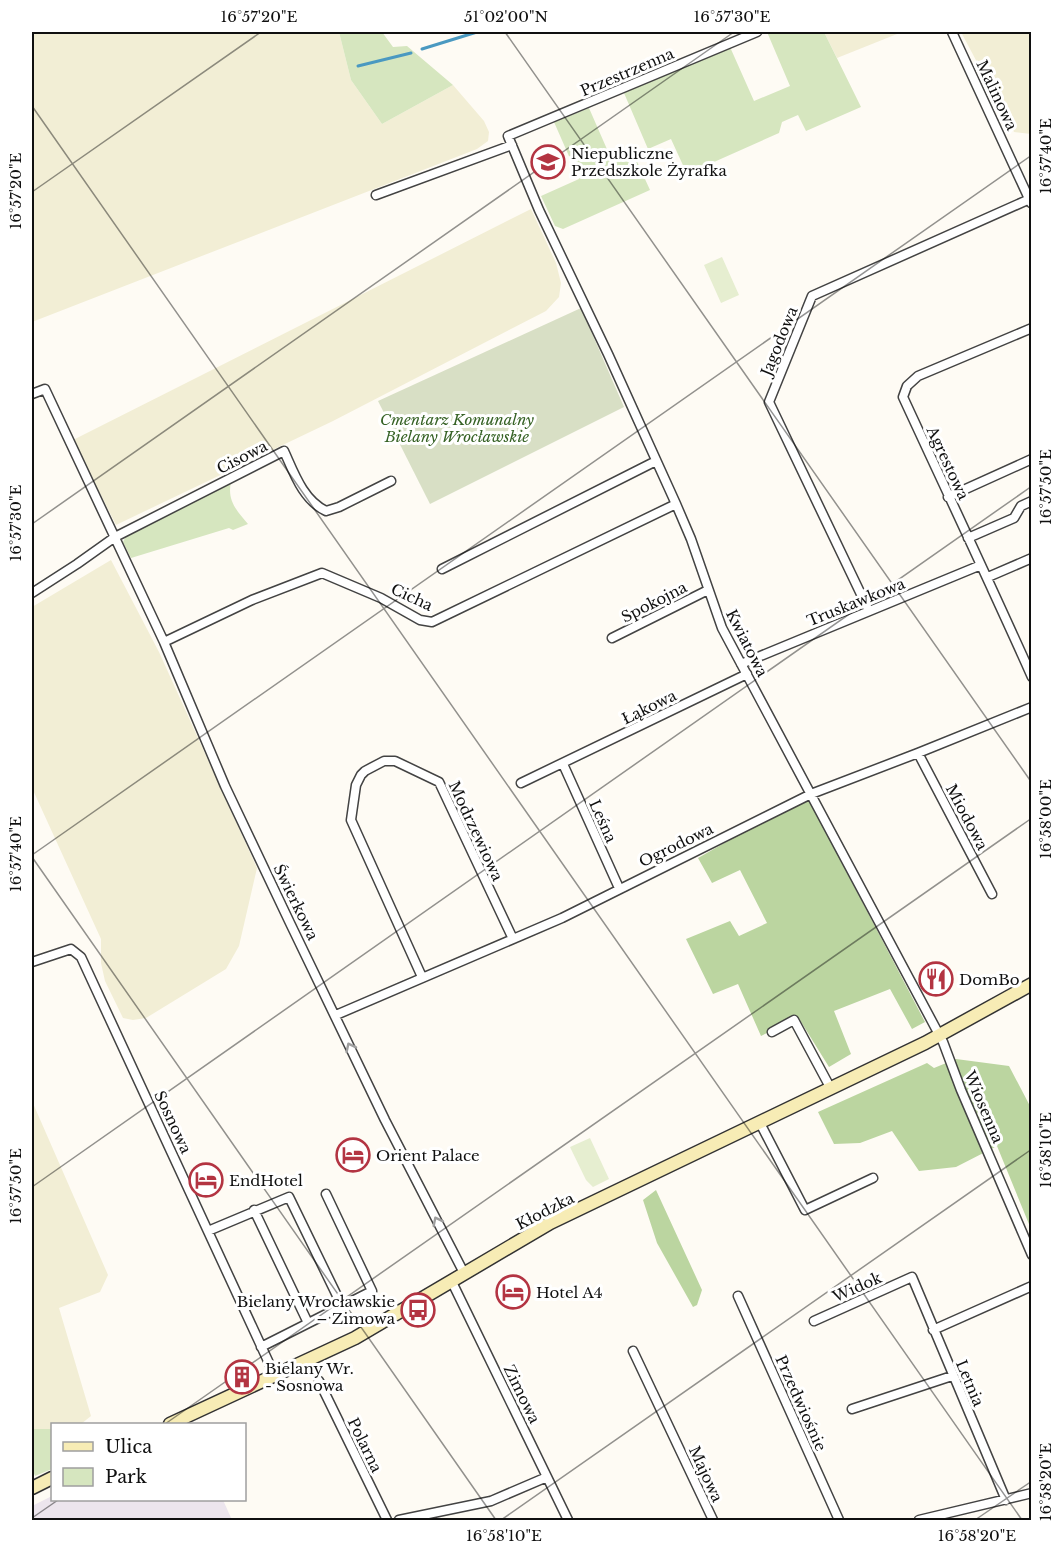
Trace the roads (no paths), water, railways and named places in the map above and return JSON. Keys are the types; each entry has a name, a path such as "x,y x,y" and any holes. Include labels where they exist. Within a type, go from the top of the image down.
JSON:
{"main road":[{"name":"Kłodzka","path":"174,1423 357,1336 550,1223 940,1035 1032,984"},
{"path":"32,1488 51,1478"}],"street":[{"name":"Przestrzenna","path":"376,195 510,141 757,32"},
{"name":"Malinowa","path":"952,32 1031,200"},
{"name":"Kwiatowa","path":"510,141 557,250 602,340 676,504 722,627 940,1035"},
{"name":"Jagodowa","path":"869,611 769,402 812,296 1031,200"},
{"name":"Agrestowa","path":"1032,328 918,376 907,386 903,397 948,497 988,577 1032,677"},
{"name":"Świerkowa","path":"32,394 45,389 164,642 225,786 385,1120 464,1273"},
{"name":"Cisowa","path":"115,537 284,452 303,490 318,507 326,511 339,507 391,481"},
{"path":"948,497 1032,459"},
{"path":"442,569 656,461"},
{"path":"968,538 1014,518 1021,506 1032,501"},
{"name":"Cicha","path":"164,642 252,600 322,573 381,598 420,620 432,622 676,504"},
{"path":"32,592 115,537"},
{"path":"988,577 1032,558"},
{"name":"Truskawkowa","path":"741,664 981,565"},
{"name":"Spokojna","path":"612,638 708,590"},
{"name":"Łąkowa","path":"521,783 747,674"},
{"name":"Ogrodowa","path":"336,1015 562,918 811,794 1032,707"},
{"name":"Miodowa","path":"918,753 992,894"},
{"name":"Modrzewiowa","path":"422,977 351,820 356,785 361,776 365,771 384,761 395,761 439,782 513,939"},
{"name":"Leśna","path":"563,764 619,888"},
{"name":"Sosnowa","path":"32,962 71,949 81,957 275,1376"},
{"path":"772,1032 794,1020 831,1089"},
{"name":"Wiosenna","path":"940,1035 961,1090 1032,1254"},
{"path":"760,1123 805,1210 873,1179"},
{"path":"261,1347 372,1291 326,1194"},
{"path":"208,1232 254,1210 289,1197 342,1306"},
{"path":"254,1210 308,1323"},
{"name":"Widok","path":"814,1321 912,1277"},
{"name":"Letnia","path":"912,1277 1006,1500"},
{"name":"Zimowa","path":"451,1280 568,1521"},
{"path":"933,1330 1032,1286"},
{"name":"Przedwiośnie","path":"738,1296 839,1521"},
{"name":"Majowa","path":"633,1351 713,1521"},
{"path":"852,1409 952,1376"},
{"name":"Polarna","path":"319,1381 387,1521"},
{"path":"399,1521 491,1501 547,1477"},
{"path":"919,1521 1032,1493"}],"waterway":[{"path":"422,49 477,32"},
{"path":"358,66 411,53"}],"place":[{"name":"Niepubliczne Przedszkole Żyrafka","path":"548,162"},
{"name":"DomBo","path":"936,979"},
{"name":"Orient Palace","path":"353,1155"},
{"name":"EndHotel","path":"206,1180"},
{"name":"Hotel A4","path":"513,1292"},
{"name":"Bielany Wrocławskie – Zimowa","path":"418,1310"},
{"name":"Bielany Wr. - Sosnowa","path":"242,1377"}],"park label":[{"name":"Cmentarz Komunalny Bielany Wrocławskie","path":"457,428"}]}
